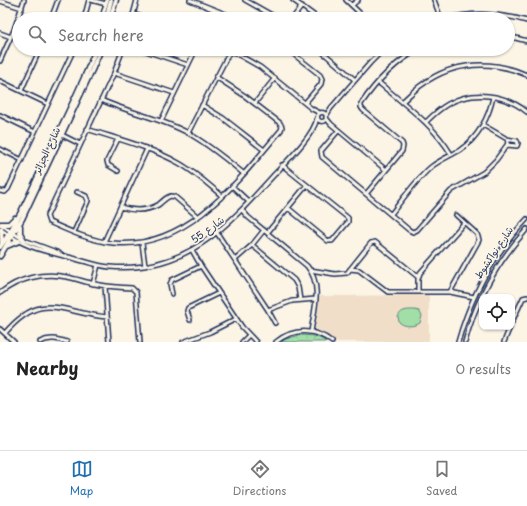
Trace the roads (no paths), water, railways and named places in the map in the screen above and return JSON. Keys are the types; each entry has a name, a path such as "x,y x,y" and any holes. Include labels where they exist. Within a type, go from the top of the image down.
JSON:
{"main road":[{"path":"107,12 111,0"},
{"path":"112,12 116,0"},
{"name":"شارع الجزائر","path":"11,235 93,56"},
{"name":"شارع الجزائر","path":"0,256 2,246 22,220 98,56"},
{"path":"19,216 10,223 0,226 2,246 19,242"},
{"path":"22,220 19,231 24,240"}],"street":[{"path":"0,0 22,8"},
{"path":"20,12 24,0"},
{"path":"54,12 58,0"},
{"path":"86,12 90,0 106,4"},
{"path":"103,12 107,0"},
{"path":"134,12 137,0"},
{"path":"190,0 221,12"},
{"path":"245,0 266,12"},
{"path":"293,0 310,12"},
{"path":"346,0 359,12"},
{"path":"352,5 358,0"},
{"path":"434,0 438,12"},
{"path":"298,12 302,6"},
{"path":"515,18 527,21"},
{"path":"0,33 11,37 0,61"},
{"path":"515,38 527,41"},
{"path":"21,90 37,56"},
{"path":"0,191 5,192 8,189 71,56"},
{"path":"120,56 114,73 47,216 48,221 52,223 104,242 122,244 142,243 171,233 198,217 232,186 281,130 281,125 279,122 236,89 216,77"},
{"path":"161,56 188,65"},
{"path":"161,121 192,56"},
{"path":"188,133 226,56"},
{"path":"241,56 274,78 312,109 325,113 331,124 338,131 386,170"},
{"path":"296,56 320,75 322,79 320,84 304,103"},
{"path":"328,56 356,79"},
{"path":"323,121 330,108 377,56"},
{"path":"366,194 402,151 403,146 402,143 363,110 361,105 378,82 394,66 409,56"},
{"path":"402,102 430,79 444,72 471,65 491,65 510,68 527,75"},
{"path":"114,73 174,93"},
{"path":"255,103 274,78"},
{"path":"0,81 48,104"},
{"path":"378,82 426,122 440,137 451,154"},
{"path":"426,122 440,109 456,100 472,96 493,97 510,102 527,112"},
{"path":"391,214 426,172 435,164 470,142 482,126 490,109 493,97"},
{"path":"101,100 161,121 188,133 206,144 243,173"},
{"path":"202,105 223,118 264,150"},
{"path":"317,117 321,112 330,108"},
{"path":"312,109 320,121 331,124"},
{"path":"0,115 35,132"},
{"name":"شارع 55","path":"314,127 317,117"},
{"name":"شارع 55","path":"11,235 19,242 39,250 97,265 123,268 146,266 172,259 191,250 217,233 241,211 298,148 314,127 323,121"},
{"path":"482,126 506,139 517,141 518,143 517,146 507,145"},
{"path":"87,129 166,156 187,168 222,196"},
{"path":"338,131 320,154 413,232 418,230 451,191 484,172 496,160 507,145 508,142 506,139"},
{"path":"62,135 80,144"},
{"path":"118,139 107,163 118,171"},
{"path":"0,149 22,160"},
{"path":"104,242 147,149"},
{"path":"282,165 306,186 348,218 348,220 347,224 332,241 328,241 288,208"},
{"path":"232,186 249,202"},
{"path":"235,260 288,208 306,186"},
{"path":"74,232 88,201 86,196 77,192"},
{"path":"120,207 134,210 149,209 171,196 175,197 198,217"},
{"path":"241,211 310,270 316,281 317,289 311,332"},
{"path":"450,292 479,242 478,235 456,215"},
{"name":"شارع نواكشوط","path":"458,342 474,297 495,259 527,219"},
{"path":"418,292 418,277 420,273 464,222"},
{"path":"0,226 11,235"},
{"name":"شارع نواكشوط","path":"465,342 474,314 490,281 507,253 527,229"},
{"path":"217,233 275,323"},
{"name":"شارع 55","path":"11,235 72,258"},
{"path":"310,270 339,274 347,273 371,243 375,242 418,277"},
{"path":"142,243 146,266"},
{"path":"252,245 294,280 298,287 300,300"},
{"path":"191,250 236,319 248,335 256,342"},
{"path":"93,284 97,265"},
{"path":"172,294 170,284 172,280 201,266"},
{"path":"350,269 359,270 388,292 450,292 474,297"},
{"path":"0,293 18,282 40,276 62,276 93,284 134,289 136,292 140,342"},
{"path":"105,286 109,342"},
{"path":"190,320 187,311 188,308 219,293"},
{"path":"515,311 523,298 527,297"},
{"path":"268,310 300,300 316,299"},
{"path":"5,333 24,314 45,307 59,307 88,315 107,317"},
{"path":"183,342 210,332 236,319"},
{"path":"0,329 14,342"},
{"path":"504,342 509,330"},
{"path":"276,342 292,333 301,331 322,335 332,342"},
{"path":"242,342 248,335"},
{"path":"40,342 56,339 68,342"}]}
